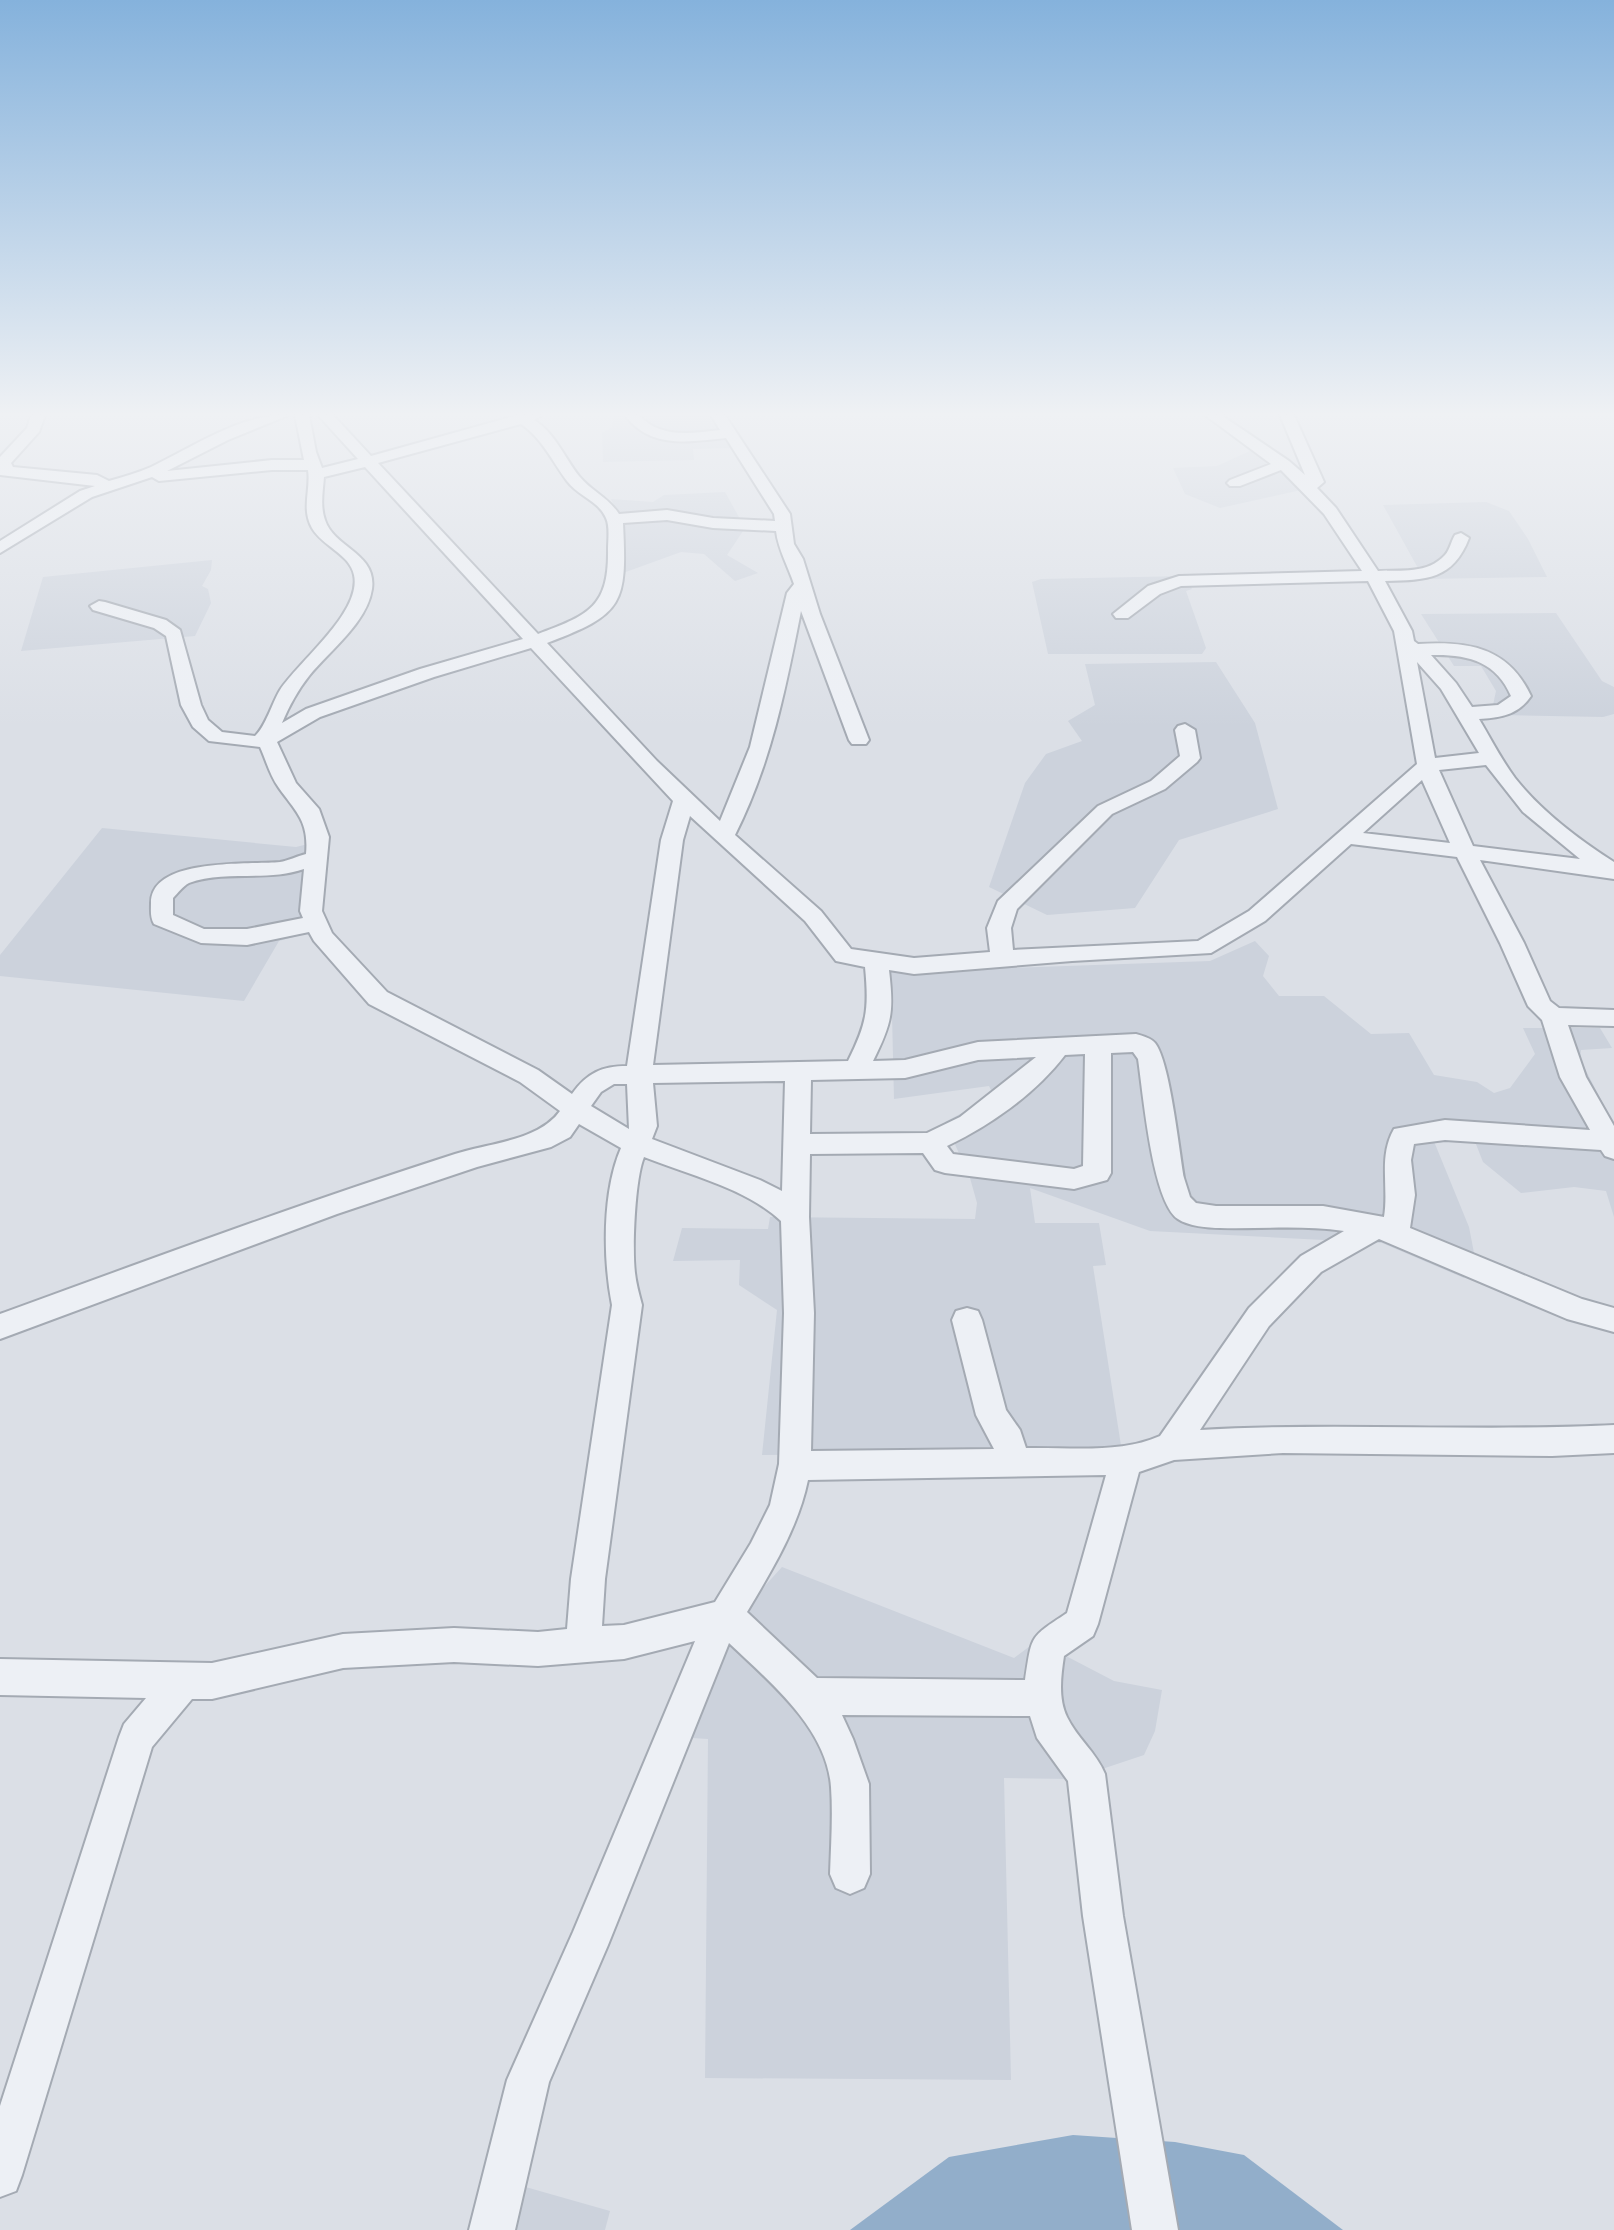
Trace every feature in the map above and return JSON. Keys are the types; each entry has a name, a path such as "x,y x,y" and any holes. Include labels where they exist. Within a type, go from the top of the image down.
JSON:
{"lane":[{"path":"0,548 44,519"},
{"path":"317,519 318,525 356,560 364,583 360,599 347,621 301,674 284,699 272,720 267,739 287,785 308,809 318,837 311,911 322,936 378,998 529,1076 624,1139 750,1187 781,1204 794,1217"},
{"path":"420,519 684,800 813,916 844,956 914,966 1203,948 1257,916 1427,765 1493,758"},
{"path":"99,606 160,624 174,634 191,705 200,723 216,737 247,742 267,739 313,713 427,673 535,641 596,614 610,598 617,573 615,519"},
{"path":"690,519 713,523 783,526"},
{"path":"782,519 786,544 795,559 859,740"},
{"path":"1336,519 1375,577 1403,631 1410,647 1414,710 1427,765 1540,1006 1553,1016 1573,1077 1612,1145"},
{"path":"1122,614 1154,590 1179,581 1375,577 1437,570 1454,556 1461,538"},
{"path":"725,835 743,801 763,735 796,593 802,584"},
{"path":"1410,647 1435,671 1507,780 1544,820 1612,870"},
{"path":"1410,647 1471,651 1493,658 1517,682 1521,696 1518,704 1509,709 1464,713"},
{"path":"1002,959 999,928 1006,906 1105,810 1158,785 1190,758 1185,730"},
{"path":"583,1645 588,1579 627,1305 620,1272 627,1166 644,1126 639,1074 672,840 684,800"},
{"path":"1344,838 1612,870"},
{"path":"316,923 247,937 201,936 162,919 162,897 178,879 202,873 285,868 317,857"},
{"path":"856,1070 877,1028 880,998 876,962"},
{"path":"1553,1016 1614,1018"},
{"path":"0,1327 327,1206 474,1158 542,1140 561,1130 592,1085 610,1075 905,1069 978,1051 1136,1044 1145,1047 1151,1059 1170,1178 1178,1202 1188,1212 1216,1217 1323,1217 1386,1230 1577,1310 1614,1320"},
{"path":"929,1143 945,1163 1074,1180 1097,1173 1098,1045"},
{"path":"796,1144 929,1143 969,1124 1040,1070 1058,1048"},
{"path":"492,2230 528,2080 589,1945 665,1753 726,1616 763,1554 786,1507 795,1464 799,1313 794,1217 798,1071"},
{"path":"1171,1446 1259,1317 1311,1264 1386,1230 1401,1195 1397,1160 1403,1136 1445,1130 1612,1145"},
{"path":"967,1320 992,1415 1009,1440 1011,1463"},
{"path":"795,1464 826,1467 1127,1460 1149,1456 1171,1446 1283,1439 1552,1442 1614,1439"},
{"path":"1127,1460 1081,1624 1048,1646 1042,1686 1050,1725 1086,1774 1103,1916 1155,2230"},
{"path":"0,1677 212,1681 343,1651 454,1645 538,1649 624,1642 726,1616"},
{"path":"726,1616 810,1696 835,1739 850,1784 849,1874"},
{"path":"0,2175 137,1737 184,1680"},
{"path":"810,1696 904,1699 1044,1698"}],"shaded area":[{"path":"620,519 740,519 745,528 727,555 758,573 735,581 704,554 681,552 623,573 623,526"},
{"path":"1391,519 1514,519 1547,577 1424,579"},
{"path":"212,560 211,570 202,586 208,589 211,603 195,636 21,651 43,577"},
{"path":"1186,576 1192,589 1186,591 1206,648 1202,654 1048,654 1032,582 1041,579"},
{"path":"1556,613 1602,681 1614,687 1614,714 1603,717 1501,715 1493,705 1496,691 1481,666 1454,666 1421,614"},
{"path":"1216,662 1255,723 1278,809 1179,840 1135,908 1047,915 989,887 1025,783 1046,754 1082,741 1068,721 1095,705 1085,664"},
{"path":"102,828 296,847 308,844 312,848 304,934 279,941 244,1001 0,976 0,955"},
{"path":"1255,941 1269,956 1263,976 1279,996 1324,996 1371,1034 1409,1033 1434,1075 1477,1082 1494,1093 1510,1088 1535,1054 1523,1028 1600,1028 1612,1048 1581,1050 1580,1059 1614,1125 1614,1217 1606,1191 1574,1187 1521,1193 1483,1162 1474,1139 1433,1139 1469,1227 1475,1258 1464,1278 1382,1243 1150,1231 1030,1188 1035,1223 1099,1223 1106,1265 1093,1266 1122,1452 762,1455 777,1310 739,1285 740,1260 673,1261 682,1228 768,1229 770,1217 975,1219 977,1203 970,1178 945,1122 994,1096 989,1086 894,1099 891,972 1210,961"},
{"path":"782,1567 1014,1658 1053,1629 1066,1656 1114,1681 1162,1690 1155,1731 1144,1755 1072,1779 1004,1778 1011,2080 705,2078 708,1739 692,1738 743,1610"},
{"path":"487,2176 610,2211 605,2230 472,2230"}],"water":[{"path":"1073,2135 1175,2142 1244,2155 1343,2230 850,2230 949,2157"}]}
